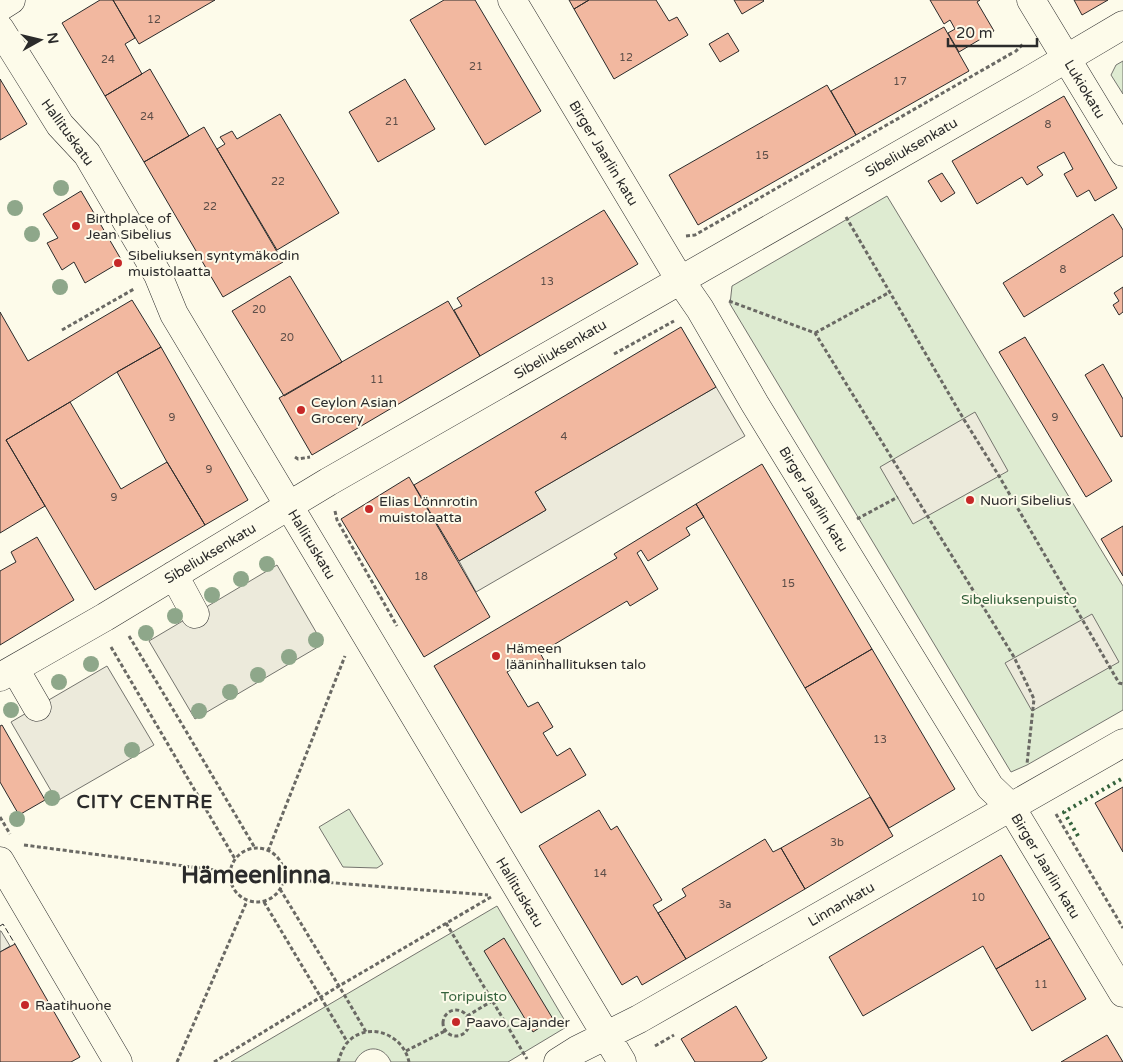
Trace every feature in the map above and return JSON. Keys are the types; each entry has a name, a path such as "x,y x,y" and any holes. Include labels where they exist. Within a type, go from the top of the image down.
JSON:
{"street":[{"path":"0,6 11,0"},
{"name":"Birger Jaarlin katu","path":"512,0 680,280 700,309 755,404 990,787 1011,807 1123,993"},
{"name":"Lukiokatu","path":"1031,0 1123,152"},
{"name":"Sibeliuksenkatu","path":"7,673 99,620 289,505 1123,25"},
{"name":"Hallituskatu","path":"0,28 60,125 87,154 158,275 174,314 622,1062"},
{"path":"174,575 195,614"},
{"path":"7,673 37,707"},
{"name":"Linnankatu","path":"558,1062 577,1050 648,1014 1123,743"},
{"path":"8,852 118,1062"}],"path":[{"path":"696,235 1014,52"},
{"path":"845,215 1119,683 1123,684"},
{"path":"62,330 158,275"},
{"path":"814,333 890,292"},
{"path":"727,300 814,333 1014,657 1034,699 1027,769 1123,928"},
{"path":"850,522 898,497"},
{"path":"334,505 337,520 399,629"},
{"path":"127,634 184,726 255,848"},
{"path":"109,645 235,859"},
{"path":"268,851 347,651"},
{"path":"255,848 273,852 283,867 284,879 279,892 273,898 264,902 255,902 240,896 230,881 230,872 235,859 246,850 255,848"},
{"path":"8,852 230,872"},
{"path":"214,1062 321,996 494,895 284,879"},
{"path":"280,889 366,1032"},
{"path":"177,1062 247,900"},
{"path":"264,902 348,1043"},
{"path":"446,923 527,1058"},
{"path":"466,1016 492,1001"},
{"path":"456,1010 464,1012 469,1024 465,1032 457,1036 448,1034 445,1031 442,1023 448,1012 456,1010"},
{"path":"406,1051 445,1031"},
{"path":"338,1062 342,1051 348,1043 366,1032 384,1033 393,1037 406,1051 409,1062"},
{"path":"656,1046 660,1043"}],"green space":[{"path":"1123,61 1123,94 1111,75 1116,65"},
{"name":"Sibeliuksenpuisto","path":"887,196 1123,586 1123,710 1027,765 1011,772 730,304 732,286"},
{"path":"349,809 383,864 377,868 343,867 319,827"},
{"name":"Toripuisto","path":"497,906 568,1026 508,1062 391,1062 383,1052 373,1049 363,1052 355,1062 231,1062"}],"shaded area":[{"path":"716,387 745,436 476,592 459,561 546,510 535,492"},
{"path":"975,412 1008,471 913,524 880,467"},
{"path":"277,565 323,644 195,719 149,641"},
{"path":"1092,614 1119,662 1032,711 1005,663"},
{"path":"107,666 154,745 57,801 11,722"},
{"path":"0,931 10,946 0,952"}],"building":[{"path":"100,0 113,0 135,38 125,44 142,74 105,96 62,23"},
{"path":"113,0 215,0 139,44"},
{"path":"444,0 475,0 541,111 485,145 410,20"},
{"path":"569,0 589,0 574,9"},
{"path":"589,0 656,0 669,21 677,17 688,35 614,79 574,9"},
{"path":"734,0 763,0 764,1 742,14"},
{"path":"930,0 980,0 977,2 994,31 959,52 948,33 955,29 950,20 944,24"},
{"path":"1074,0 1108,0 1082,15"},
{"path":"944,27 969,71 856,135 831,91"},
{"path":"728,33 739,51 720,62 709,44"},
{"path":"150,69 189,136 144,162 105,96"},
{"path":"0,79 27,124 0,140"},
{"path":"405,79 435,129 378,162 349,112"},
{"path":"827,85 856,135 698,225 669,175"},
{"path":"1064,96 1117,188 1095,201 1089,190 1077,197 1064,174 1073,169 1064,152 1037,167 1043,175 1027,185 1022,177 977,204 952,161"},
{"path":"280,114 339,213 277,250 217,149 225,144 220,137 232,131 237,139"},
{"path":"204,127 283,262 223,297 144,162"},
{"path":"942,173 955,193 941,202 928,181"},
{"name":"Birthplace of Jean Sibelius","path":"81,191 122,261 85,283 74,262 62,270 47,243 58,238 43,214"},
{"path":"604,210 638,264 480,356 454,310 462,306 457,298"},
{"path":"1113,214 1123,230 1123,256 1024,317 1003,283"},
{"path":"290,276 342,362 284,396 232,311"},
{"path":"1123,287 1123,312 1119,315 1113,305 1119,301 1114,293"},
{"path":"132,300 161,347 6,440 45,506 0,533 0,312 28,361"},
{"path":"448,301 480,356 312,455 279,398"},
{"path":"681,327 716,387 535,492 546,510 459,561 414,485"},
{"path":"1025,337 1112,481 1086,497 999,352"},
{"path":"161,347 248,500 205,525 167,462 117,372"},
{"path":"1103,364 1123,399 1123,436 1121,437 1085,375"},
{"path":"70,402 121,489 167,462 205,525 95,590 6,440"},
{"path":"762,464 872,649 805,688 696,504"},
{"path":"409,477 490,617 424,657 341,519"},
{"name":"Hämeen lääninhallituksen talo","path":"696,504 704,517 686,528 690,535 648,561 641,550 637,553 658,589 630,606 627,601 540,653 544,660 527,670 523,663 507,672 528,707 538,702 553,727 543,733 557,756 570,748 586,775 521,813 434,666 617,558 614,554"},
{"path":"1123,526 1123,576 1101,539"},
{"path":"37,537 74,600 0,645 0,571 16,562 11,552"},
{"path":"872,649 955,789 889,828 805,688"},
{"path":"2,725 45,800 19,815 0,782 0,726"},
{"path":"1123,787 1123,852 1095,803"},
{"path":"870,797 893,836 805,889 781,848"},
{"path":"599,810 611,830 617,826 662,900 653,905 686,959 642,985 637,976 622,985 539,846"},
{"path":"765,839 773,852 781,848 805,889 686,959 658,913 686,896 682,889"},
{"path":"1001,855 1050,938 996,969 983,946 863,1016 829,957"},
{"path":"504,938 553,1019 533,1032 484,951"},
{"path":"1050,938 1086,999 1032,1031 996,969"},
{"name":"Raatihuone","path":"15,944 80,1057 71,1062 0,1062 0,952"},
{"path":"736,1006 767,1058 761,1062 695,1062 681,1039"},
{"path":"1107,1035 1123,1062 1061,1062"}],"hedge":[{"path":"1078,836 1064,812 1123,778"}],"fence":[{"path":"0,926 3,924 15,944"}],"place":[{"name":"Birthplace of Jean Sibelius","path":"76,226"},
{"name":"Sibeliuksen syntymäkodin muistolaatta","path":"118,263"},
{"name":"Ceylon Asian Grocery","path":"301,410"},
{"name":"Nuori Sibelius","path":"970,500"},
{"name":"Elias Lönnrotin muistolaatta","path":"369,509"},
{"name":"Hämeen lääninhallituksen talo","path":"496,656"},
{"name":"Raatihuone","path":"25,1005"},
{"name":"Paavo Cajander","path":"456,1022"}],"district":[{"name":"CITY CENTRE","path":"145,801"},
{"name":"Hämeenlinna","path":"256,875"}]}
